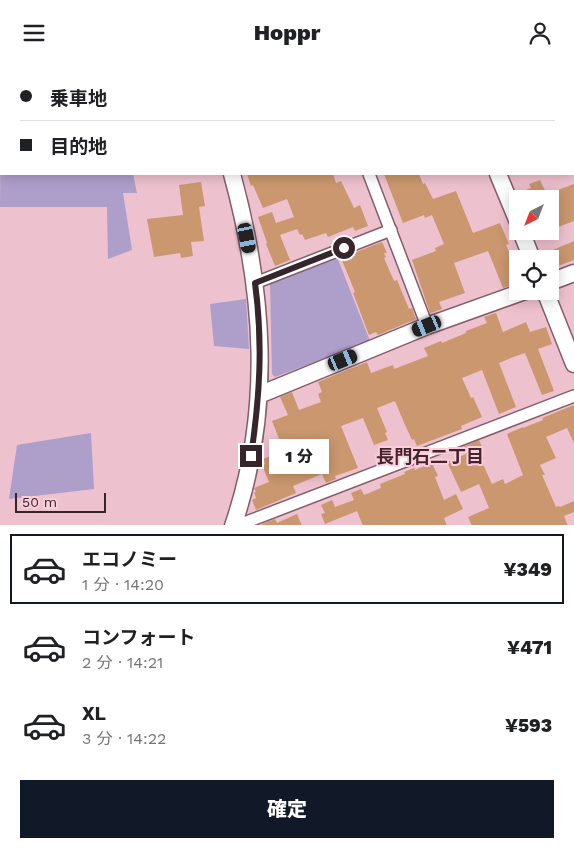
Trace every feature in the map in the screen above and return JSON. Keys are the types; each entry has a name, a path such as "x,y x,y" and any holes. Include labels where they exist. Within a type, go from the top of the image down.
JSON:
{"street":[{"path":"232,175 255,283 261,355 259,395 240,522"},
{"path":"369,175 427,326"},
{"path":"498,175 509,200"},
{"path":"255,283 391,230"},
{"path":"559,279 574,273"},
{"path":"259,395 427,326 509,297"},
{"path":"549,300 574,364"},
{"path":"240,522 574,396"}],"shaded area":[{"path":"0,175 133,175 137,193 123,193 132,250 108,259 107,207 0,207"},
{"path":"337,257 370,341 275,377 272,374 270,283"},
{"path":"246,299 249,349 214,346 210,304"},
{"path":"91,433 94,489 9,499 17,445"}],"building":[{"path":"247,175 333,175 336,183 341,181 354,208 360,205 368,226 355,231 353,227 328,237 326,233 305,240 297,229 280,235 290,260 275,266 258,217 272,212 276,223 294,217 287,199 263,208 253,185 251,186"},
{"path":"384,175 419,175 433,199 456,191 473,233 500,223 509,244 506,245 509,252 509,286 503,288 488,251 454,263 465,293 439,302 442,309 430,313 412,260 436,251 435,248 444,244 432,215 425,218 424,215 403,223"},
{"path":"540,180 545,190 526,190 531,188 529,184"},
{"path":"201,182 205,206 199,207 204,241 191,242 193,256 181,258 180,253 154,257 147,219 183,215 179,185"},
{"path":"574,184 574,221 559,227 559,190"},
{"path":"574,241 574,260 559,266 559,250 553,250"},
{"path":"382,242 387,253 384,253 386,257 384,258 394,281 397,280 409,309 412,308 416,319 378,335 376,332 369,335 353,293 355,292 341,258"},
{"path":"496,313 503,332 526,322 530,332 546,327 552,344 538,349 554,391 542,395 525,353 516,356 499,363 516,407 499,414 482,370 462,378 482,417 461,426 462,429 417,446 414,439 412,440 395,401 377,408 387,432 385,433 388,440 374,445 363,418 341,426 358,468 335,476 336,479 326,483 322,474 293,486 296,493 256,510 252,500 256,498 254,488 269,482 262,465 265,464 263,459 284,451 272,421 288,415 280,397 292,392 299,410 321,402 318,394 322,392 318,382 367,362 371,373 393,365 394,369 428,356 424,348 441,341 442,343 487,323 484,317"},
{"path":"574,405 574,443 567,428 546,437 556,458 540,465 545,475 542,475 556,507 574,501 574,512 564,516 568,525 472,525 468,517 489,508 479,484 461,492 447,462 466,454 463,447 479,440 483,449 480,450 484,459 481,460 492,484 503,479 505,484 523,475 507,434 543,420 542,418"},
{"path":"432,463 438,476 435,477 444,500 456,494 463,509 444,518 447,525 363,525 357,511 325,524 321,514 325,513 321,505 332,500 335,507 354,500 351,493 361,489 364,495 381,488 380,484 405,474 404,472 414,468 415,470"},
{"path":"297,514 302,525 262,524 275,519 277,523"}],"district":[{"name":"長門石二丁目","path":"430,457"}],"route":[{"path":"251,456 259,395 261,355 255,283 344,248"}]}
